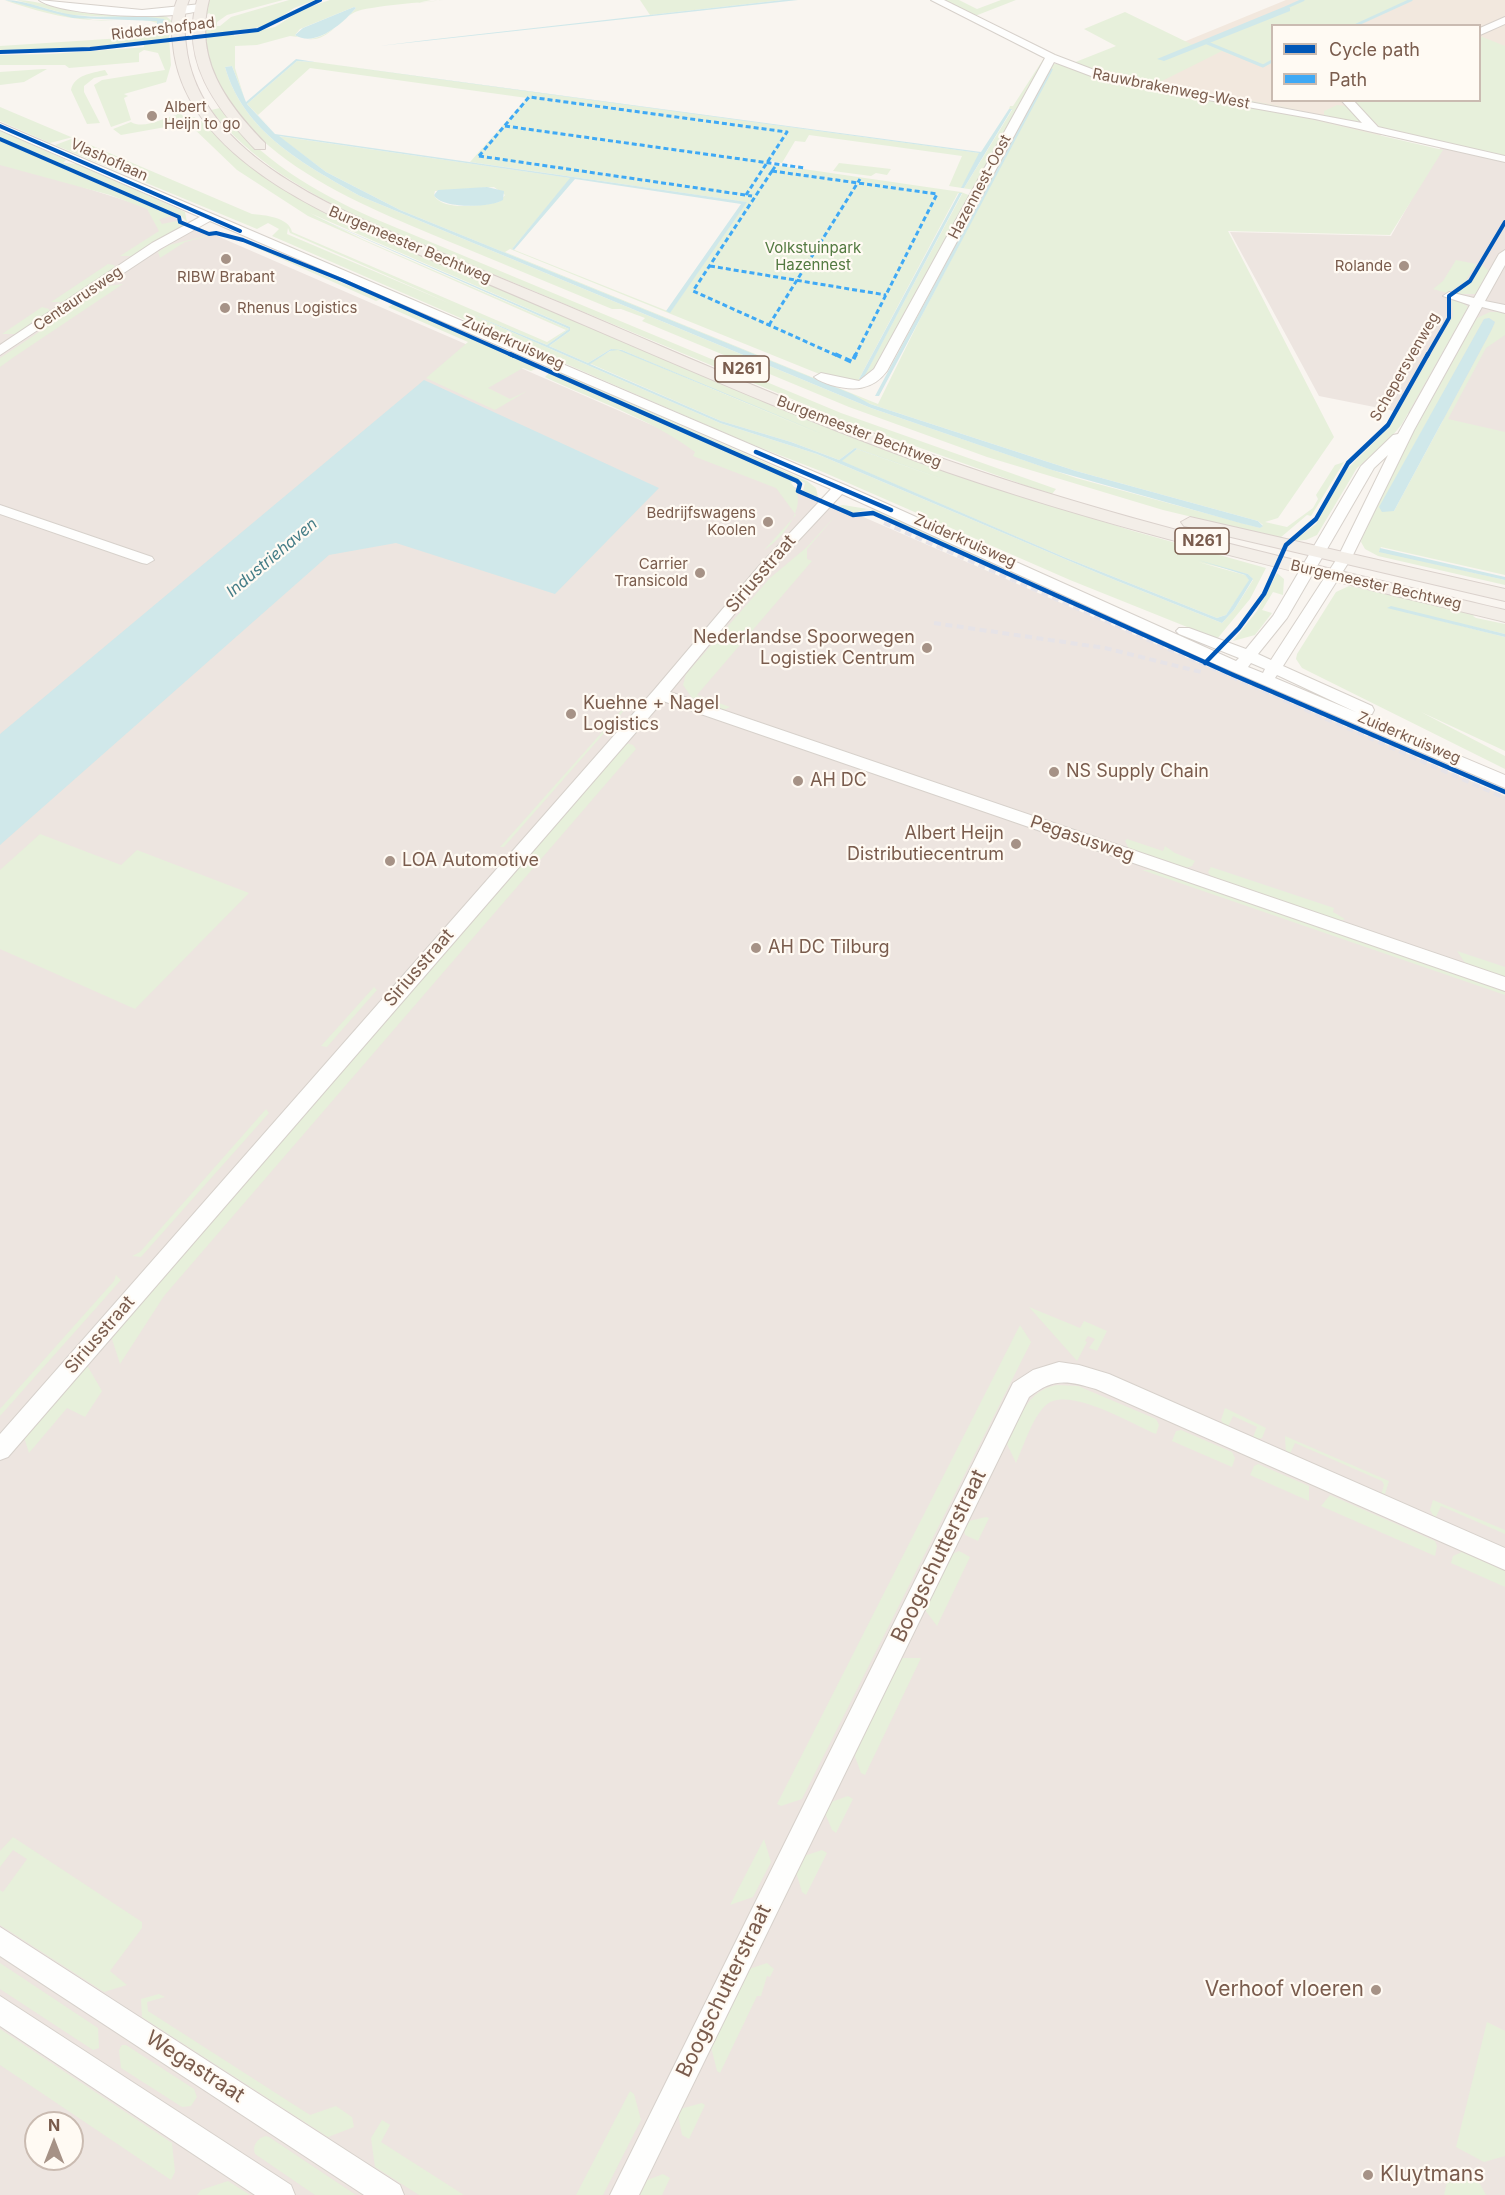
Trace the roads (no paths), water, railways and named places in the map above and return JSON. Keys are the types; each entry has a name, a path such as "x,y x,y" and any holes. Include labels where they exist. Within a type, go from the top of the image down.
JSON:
{"main road":[{"name":"Burgemeester Bechtweg","path":"202,3 198,33 214,90 238,124 268,154 308,182 379,218 780,385 873,423 950,449"},
{"name":"Burgemeester Bechtweg","path":"180,6 178,43 182,65 202,106 216,127 257,165 295,193 334,213 815,417 956,469 1096,512 1309,570 1505,616"},
{"name":"Burgemeester Bechtweg","path":"983,460 1172,517 1505,595"}],"street":[{"path":"44,0 90,10 202,3"},
{"path":"70,0 123,7 180,6"},
{"path":"936,0 1051,57"},
{"path":"1481,31 1505,20"},
{"name":"Rauwbrakenweg-West","path":"1051,57 1107,79 1307,115 1505,159"},
{"name":"Hazennest-Oost","path":"821,376 843,384 861,386 872,382 880,371 1051,57"},
{"path":"1348,102 1374,129"},
{"path":"1307,115 1328,105"},
{"name":"Vlashoflaan","path":"0,126 208,217"},
{"name":"Centaurusweg","path":"0,351 156,246 208,217"},
{"name":"Zuiderkruisweg","path":"208,217 1244,662 1502,781"},
{"path":"1483,262 1502,260"},
{"name":"Schepersvenweg","path":"1271,674 1335,576 1407,430 1502,260"},
{"path":"1449,296 1505,309"},
{"name":"Schepersvenweg","path":"1244,662 1279,618 1368,466 1407,430"},
{"name":"Siriusstraat","path":"0,1450 660,694 764,569 840,488"},
{"path":"0,509 147,560"},
{"name":"Pegasusweg","path":"660,694 1505,984"},
{"name":"Boogschutterstraat","path":"624,2195 1021,1390 1037,1376 1056,1371 1080,1374 1101,1382 1505,1558"},
{"name":"Wegastraat","path":"0,1940 390,2195"},
{"path":"0,2010 281,2195"}],"water":[{"path":"5,0 74,15 153,18 164,19 166,23 163,30 157,32 157,21 73,18"},
{"path":"798,0 379,46 427,40"},
{"path":"1286,6 1290,8 1290,11 1164,61 1157,59"},
{"path":"356,8 329,32 312,38 295,35 303,28"},
{"path":"296,59 315,62 297,61 247,104 275,134 747,202 670,313 666,311 741,204 575,179 514,250 512,249 570,178 279,136 326,172 400,210 852,394 870,404 1076,471 1258,521 1263,526 1260,528 1240,523 1052,470 871,408 360,196 298,159 261,128 246,110 234,90 225,67 232,66 246,102"},
{"path":"320,63 981,152 1009,109 1012,109 964,188 961,188 979,153"},
{"path":"1050,68 1053,69 1050,75 879,396 875,396"},
{"path":"487,187 504,191 503,200 488,205 466,206 446,203 438,200 434,195 438,190"},
{"path":"959,193 962,193 863,379 859,379"},
{"path":"309,214 570,327 570,331 549,346 588,363 611,349 622,350 825,435 618,350 610,351 590,364 721,421 791,442 839,460 855,448 950,481 857,449 842,461 1064,557 1217,618 1226,615 1249,580 1245,575 1198,560 1248,574 1253,579 1234,610 1222,623 817,454 720,423 471,314 547,345 569,329"},
{"path":"1489,318 1495,322 1491,331 1394,511 1382,512 1379,507 1484,319"},
{"name":"Industriehaven","path":"424,380 659,488 555,594 396,543 329,555 0,845 0,734"},
{"path":"1380,548 1505,577 1505,580 1379,552"},
{"path":"1391,606 1505,634 1505,637 1387,608"}],"waterway":[{"path":"1287,7 1303,0"},
{"path":"1358,24 1411,0"},
{"path":"1205,42 1263,66 1271,62"}],"railway":[{"path":"884,523 1505,798"},
{"path":"934,623 1105,648 1205,673"}],"place":[{"name":"Albert Heijn to go","path":"152,116"},
{"name":"RIBW Brabant","path":"226,259"},
{"name":"Rolande","path":"1404,266"},
{"name":"Rhenus Logistics","path":"225,308"},
{"name":"Bedrijfswagens Koolen","path":"768,522"},
{"name":"Carrier Transicold","path":"700,573"},
{"name":"Nederlandse Spoorwegen Logistiek Centrum","path":"927,648"},
{"name":"Kuehne + Nagel Logistics","path":"571,714"},
{"name":"NS Supply Chain","path":"1054,772"},
{"name":"AH DC","path":"798,781"},
{"name":"Albert Heijn Distributiecentrum","path":"1016,844"},
{"name":"LOA Automotive","path":"390,861"},
{"name":"AH DC Tilburg","path":"756,948"},
{"name":"Verhoof vloeren","path":"1376,1990"},
{"name":"Kluytmans","path":"1368,2175"}],"park label":[{"name":"Volkstuinpark Hazennest","path":"813,256"}]}
